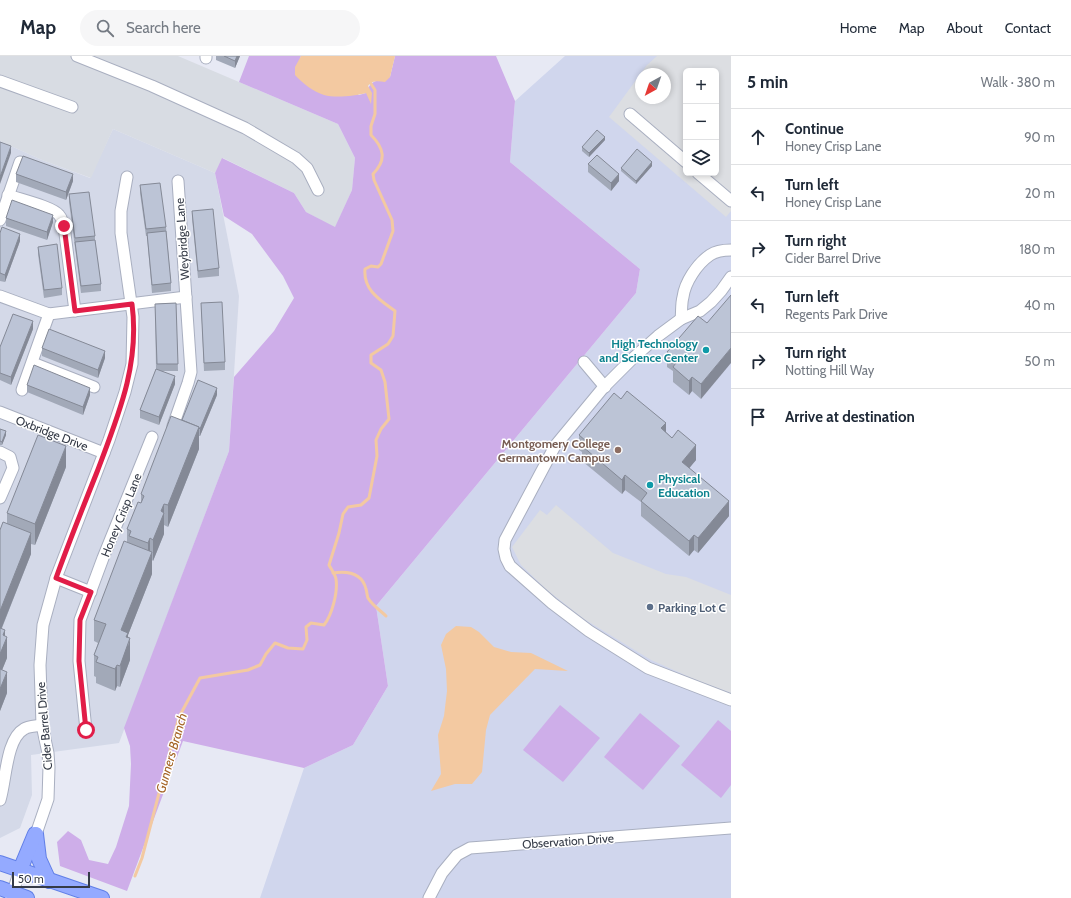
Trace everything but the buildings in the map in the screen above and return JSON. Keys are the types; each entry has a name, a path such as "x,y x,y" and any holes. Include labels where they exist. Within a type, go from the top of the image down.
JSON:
{"main road":[{"path":"20,870 36,834"},
{"path":"36,834 39,859 49,881"},
{"path":"0,863 102,898"},
{"path":"8,893 27,898"}],"street":[{"path":"77,56 152,86 245,128 296,158 307,168 318,190"},
{"path":"0,81 72,107"},
{"path":"630,114 683,159"},
{"path":"0,220 20,162"},
{"path":"702,176 731,201"},
{"name":"Cider Barrel Drive","path":"36,834 48,799 48,753 42,725 40,665 43,625 56,578 104,453 125,392 132,364 132,304 121,233 121,211 126,177"},
{"name":"Weybridge Lane","path":"173,426 191,372 178,181"},
{"path":"8,195 48,208 58,213 61,218 64,226 75,311"},
{"path":"681,319 682,297 686,284 691,276 710,255 718,251 731,250"},
{"path":"731,277 722,292 711,302 700,311 681,319 644,348 605,387 556,446 505,540 504,549 510,566 517,573 552,603 589,631 648,668 731,700"},
{"path":"0,296 49,314 22,390"},
{"name":"Weybridge Lane","path":"49,314 186,297"},
{"path":"584,362 605,387"},
{"path":"32,363 94,387"},
{"name":"Oxbridge Drive","path":"0,412 104,453"},
{"name":"Honey Crisp Lane","path":"86,730 79,654 80,620 152,437"},
{"path":"0,452 10,457 12,468 0,498"},
{"path":"56,578 91,592"},
{"path":"0,800 4,788 11,747 16,736 24,728 42,725"},
{"name":"Observation Drive","path":"430,898 442,874 456,855 470,848 731,828"},
{"path":"8,893 20,870"}],"shaded area":[{"path":"0,56 178,56 338,124 355,158 352,190 335,228 306,212 294,193 223,158 215,173 113,129 91,178 42,160 0,141"},
{"path":"249,56 301,56 300,58 359,95 366,93 370,85 375,81 390,77 395,56 496,56 515,101 510,162 640,269 636,293 376,606 388,686 353,745 304,768 183,741 127,891 60,866 57,842 68,831 81,840 89,860 108,864 116,847 129,806 131,764 130,746 124,728 229,451 234,377 274,331 294,298 283,276 252,234 224,216 215,173 222,158 294,193 306,212 335,227 352,190 355,158 338,124 239,82"},
{"path":"301,56 395,56 390,77 385,82 373,82 368,86 372,93 371,104 366,93 345,96 329,96 320,94 308,87 295,75 295,67"},
{"name":"Montgomery College Germantown Campus","path":"565,56 731,56 731,898 260,898 304,768 353,745 388,686 376,606 636,293 640,269 510,162 515,101"},
{"path":"657,56 731,56 731,211 726,217 609,117 635,81 635,104 671,104 671,68 645,68"},
{"path":"113,129 215,173 239,296 229,451 119,743 31,755 32,795 20,828 0,838 0,141 42,160 90,178"},
{"name":"Parking Lot C","path":"556,505 613,553 666,574 686,577 731,595 731,693 651,660 584,619 547,590 521,565 512,547 540,510 547,515"},
{"path":"456,626 471,627 479,632 494,647 511,652 531,653 568,671 535,669 490,715 486,730 482,772 472,784 455,784 431,791 441,774 438,735 444,716 447,691 446,669 441,645 446,634"},
{"path":"560,705 600,738 563,782 523,750"},
{"path":"640,713 680,746 643,790 604,757"},
{"path":"718,720 731,731 731,785 721,798 681,765"}],"waterway":[{"name":"Gunners Branch","path":"135,876 142,858 179,717 200,678 248,670 260,665 266,654 275,643 288,648 303,649 307,640 306,627 311,623 324,625 330,615 334,603 336,579 329,565 343,514 348,507 361,505 369,498 377,456 376,440 381,429 389,419 385,382 381,370 371,363 371,355 388,344 393,336 395,311 374,294 370,289 365,276 365,269 371,266 378,267 381,264 393,231 392,220 374,180 373,174 380,164 382,154 379,145 371,135 371,126 375,114 375,90 368,79"},
{"path":"333,573 349,573 361,579 370,601 386,616"}],"place":[{"name":"High Technology and Science Center","path":"706,350"},
{"name":"Montgomery College Germantown Campus","path":"618,450"},
{"name":"Physical Education","path":"650,485"},
{"name":"Parking Lot C","path":"650,607"}],"route":[{"path":"64,226 75,311 132,304 133,317 132,364 125,392 109,440 56,578 91,592 80,620 79,661 86,730"}]}
